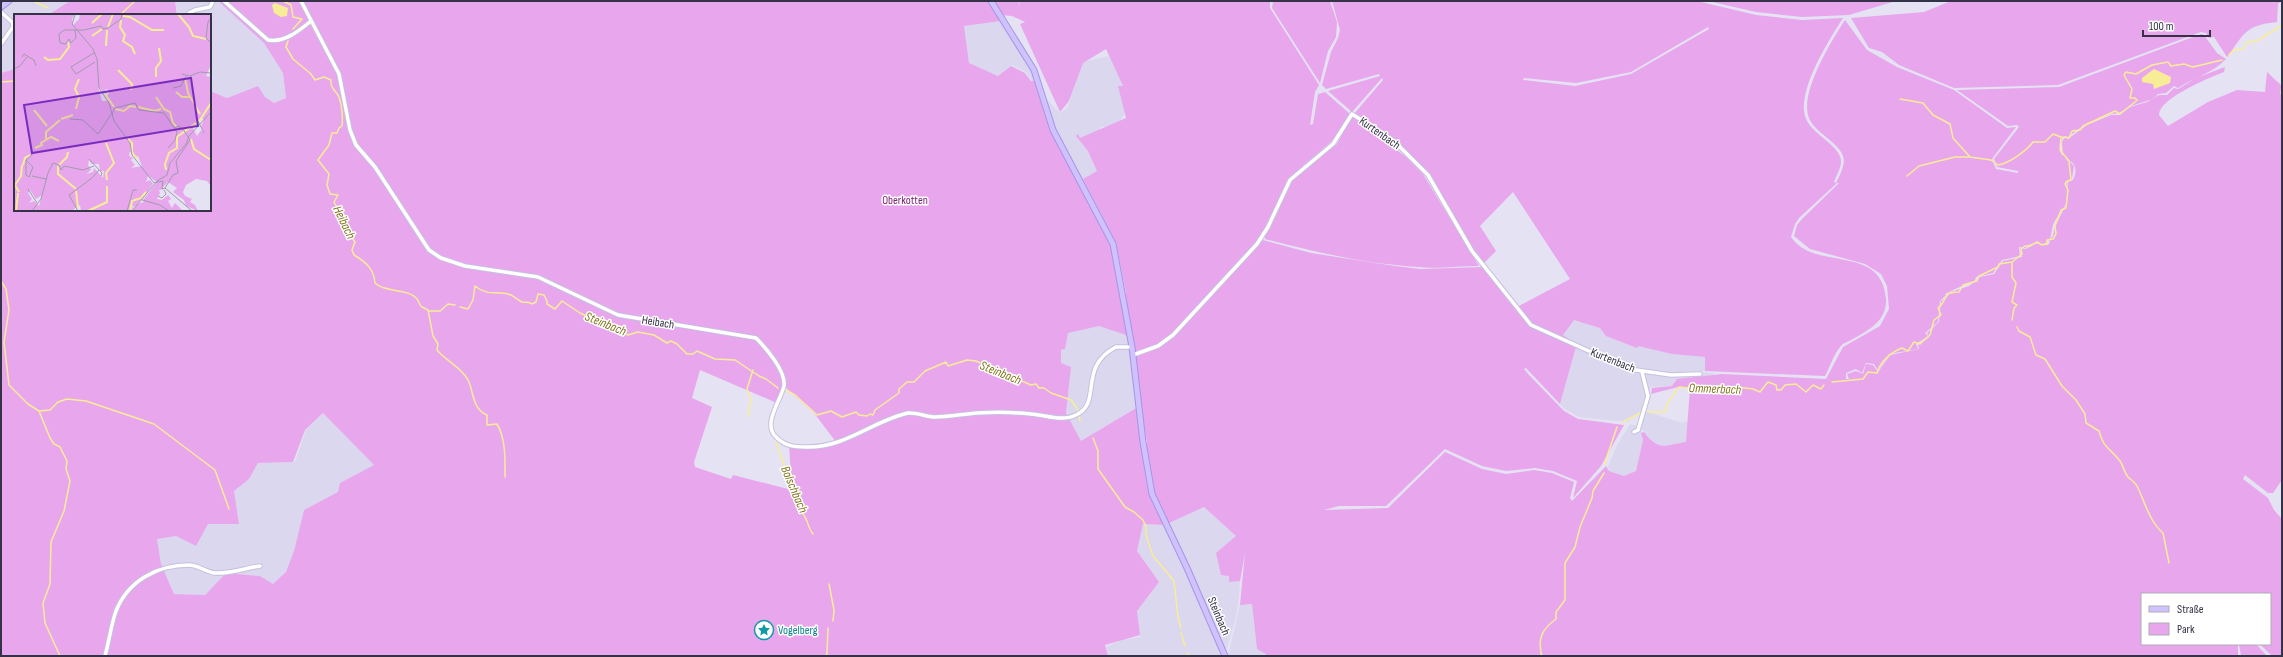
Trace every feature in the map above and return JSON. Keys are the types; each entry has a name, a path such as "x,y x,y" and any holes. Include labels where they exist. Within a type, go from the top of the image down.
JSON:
{"street":[{"path":"1,7 9,1"},
{"path":"189,13 195,10 210,7 213,1"},
{"path":"224,1 268,40 282,39 296,33 311,21"},
{"name":"Heibach","path":"301,1 339,74 350,130 356,145 375,167 429,250 441,258 465,266 538,276 618,315 756,338 768,350 776,362 783,379 784,386 776,402 771,429 783,443 792,446 825,447 911,413 937,417 1007,412 1059,418 1072,417 1081,412 1088,403 1092,374 1098,362 1116,347 1132,347"},
{"name":"Steinbach","path":"991,1 1031,65 1039,81 1051,126 1114,244 1132,347 1144,446 1152,494 1191,575 1225,656"},
{"path":"1,12 13,27 1,44"},
{"name":"Kurtenbach","path":"1132,355 1158,346 1173,335 1257,244 1268,227 1290,180 1333,144 1352,114 1394,141 1428,175 1472,251 1531,325 1629,369 1671,375 1700,374"},
{"name":"Kurtenbach","path":"1634,432 1638,430 1648,396 1642,372"},
{"path":"105,656 117,611 132,586 150,572 188,565 213,573 229,572 260,566"}],"shaded area":[{"path":"14,1 70,1 50,14 14,14 14,69 1,73 1,10"},
{"path":"175,1 218,1 264,43 283,73 286,98 274,103 265,97 258,86 227,98 211,91 211,14 178,14"},
{"path":"275,3 288,8 287,16 281,17 274,13 272,5"},
{"path":"1001,21 1038,81 1032,81 1026,72 1012,65 998,76 969,63 964,26"},
{"path":"1109,56 1122,82 1126,111 1118,125 1101,127 1099,132 1106,157 1096,172 1082,180 1051,122 1044,96 1060,113 1068,107 1082,62"},
{"path":"2154,69 2171,77 2170,83 2154,89 2153,84 2142,82 2142,78"},
{"path":"1574,319 1601,328 1638,346 1672,354 1705,357 1705,371 1670,373 1644,371 1624,365 1613,356 1576,344 1563,335"},
{"path":"1099,326 1130,336 1138,407 1081,442 1066,413 1071,367 1061,364 1061,350 1065,349 1067,333"},
{"path":"1576,347 1612,358 1624,367 1644,373 1674,375 1695,372 1714,373 1714,375 1678,379 1673,386 1650,387 1647,402 1642,410 1627,422 1579,417 1565,409 1560,404"},
{"path":"1644,411 1683,423 1688,421 1686,442 1659,446 1653,444 1641,428 1643,440 1636,471 1624,476 1609,471 1608,466 1617,445 1630,424 1641,427"},
{"path":"323,413 374,465 340,483 338,492 304,510 294,551 286,572 273,585 260,576 226,573 205,595 174,594 161,564 157,539 176,536 196,546 208,524 239,524 234,491 249,479 258,463 295,462 306,430"},
{"path":"1204,507 1236,536 1229,576 1230,582 1240,581 1239,596 1236,617 1226,651 1190,567 1166,525"},
{"path":"1143,524 1165,525 1223,656 1108,656 1106,647 1122,640 1140,637 1137,611 1159,582 1137,551"},
{"path":"1252,604 1257,649 1266,654 1265,656 1228,656 1240,605"}],"green space":[{"path":"70,1 175,1 177,14 50,14"},
{"name":"Oberkotten","path":"218,1 989,1 1001,21 964,26 969,63 998,76 1011,66 1025,73 1031,81 1038,81 1049,122 1110,239 1125,303 1126,293 1116,243 1083,179 1097,171 1088,151 1076,136 1078,134 1080,138 1126,118 1118,86 1123,86 1106,49 1083,63 1069,101 1060,112 1020,24 1025,22 1012,16 1001,15 993,1 1018,1 1020,6 1019,1 1270,1 1270,8 1319,85 1315,92 1310,125 1313,124 1318,94 1325,92 1350,114 1332,141 1290,177 1259,239 1231,273 1263,240 1311,253 1395,266 1420,269 1482,267 1492,277 1530,326 1576,347 1560,404 1526,368 1524,369 1529,375 1564,411 1578,419 1624,425 1601,466 1573,498 1577,481 1553,471 1535,468 1506,471 1482,466 1445,449 1386,506 1339,506 1324,510 1388,508 1445,452 1482,469 1506,474 1534,470 1552,473 1574,482 1570,498 1572,501 1606,466 1609,471 1624,476 1636,471 1643,440 1641,433 1644,432 1654,442 1662,446 1686,442 1690,388 1678,387 1651,394 1652,388 1672,386 1677,379 1722,374 1826,379 1843,347 1880,326 1889,309 1887,286 1881,274 1865,264 1810,249 1794,236 1797,225 1839,183 1837,183 1799,218 1795,224 1791,237 1802,247 1815,254 1860,264 1873,271 1882,282 1886,299 1886,307 1876,324 1842,345 1836,352 1825,376 1705,371 1705,357 1672,354 1638,346 1637,348 1606,336 1600,328 1574,320 1563,335 1576,344 1531,323 1517,307 1570,279 1513,192 1480,226 1496,251 1482,265 1429,173 1400,144 1378,128 1374,130 1354,114 1383,80 1382,78 1352,112 1328,91 1380,76 1379,74 1326,89 1322,85 1331,52 1340,30 1332,1 1697,1 1756,15 1802,20 1843,18 1814,68 1805,97 1804,110 1807,121 1815,131 1833,146 1840,157 1840,167 1834,182 1836,183 1843,166 1844,159 1837,147 1812,124 1807,108 1808,95 1818,68 1845,20 1867,50 1897,67 1954,90 2007,128 2016,127 1992,159 1996,169 2018,173 2018,171 1997,167 1994,159 2019,127 2017,125 2008,126 1957,90 2059,87 2201,34 2204,35 2217,53 2226,59 2209,72 2198,77 2225,67 2224,72 2186,89 2167,102 2161,109 2159,115 2168,126 2208,102 2237,90 2265,92 2267,72 2282,86 2282,480 2273,493 2268,493 2245,475 2243,479 2268,498 2274,510 2282,519 2282,656 2272,656 2261,645 2271,645 2271,593 2141,593 2141,645 2238,645 2238,656 1541,656 1540,651 1540,656 1265,656 1266,654 1257,649 1252,604 1240,605 1245,553 1240,581 1229,582 1229,576 1221,575 1216,553 1236,536 1204,507 1165,525 1143,524 1137,551 1159,582 1137,611 1140,635 1105,645 1108,656 1,656 1,73 14,69 14,211 211,211 211,91 227,98 258,86 265,97 274,103 286,98 283,73 264,43","holes":["1708,27 1709,29 1631,74 1575,86 1523,80 1524,78 1576,83 1631,72","2195,79 2178,89 2174,88 2167,95 2159,95 2154,98 2158,94 2166,93 2174,86 2178,88","2151,100 2130,107 2119,115 2111,115 2087,125 2068,139 2065,137 2062,142 2063,156 2062,155 2060,148 2063,137 2065,136 2068,137 2087,123 2111,114 2119,113 2131,106","2069,161 2075,166 2073,180 2068,182 2067,194 2067,182 2072,179 2074,166","2066,202 2066,205 2055,226 2053,236 2049,240 2053,225","2049,240 2050,242 2048,245 2041,244 2046,243","2031,244 2035,244 2026,249 2020,248 2022,257 2003,261 1994,274 1980,277 1969,286 1948,293 1948,296 1941,301 1939,322 1927,333 1929,337 1918,345 1919,349 1890,355 1878,372 1873,365 1866,364 1863,374 1856,371 1847,374 1849,379 1846,379 1846,373 1856,369 1862,373 1866,363 1874,364 1878,371 1889,354 1918,349 1916,344 1928,336 1925,333 1938,322 1940,301 1946,295 1945,294 1968,283 1969,284 1975,280 1976,277 1993,273 2002,260 2020,256 2019,247 2026,248","1099,326 1129,336 1147,442 1144,451 1138,407 1081,441 1066,413 1071,367 1061,363 1061,350 1065,349 1068,333","700,370 777,403 785,387 814,413 836,442 822,446 789,445 792,490 733,475 731,479 695,467 694,462 712,407 692,398","323,413 374,465 340,483 338,492 304,510 294,551 286,572 273,584 260,576 226,573 205,595 174,594 161,564 157,539 176,536 196,546 208,524 239,524 234,491 249,479 258,463 293,462 305,430"]},
{"path":"1273,1 1330,1 1337,22 1336,37 1328,51 1320,83 1272,8"},
{"path":"1708,1 1896,1 1849,15 1802,17 1756,12"},
{"path":"1951,1 2281,1 2278,4 2277,22 2266,23 2246,32 2227,57 2214,37 2209,38 2206,33 2201,32 2058,85 1954,88 1899,65 1882,52 1869,48 1851,18 1924,12"},
{"path":"1352,116 1406,157 1423,174 1479,266 1426,268 1380,263 1322,253 1265,239 1265,235 1291,182 1305,168 1337,144"},
{"path":"2239,645 2257,645 2267,656 2241,656"}],"waterway":[{"path":"33,1 48,8"},
{"path":"121,14 135,1"},
{"name":"Heibach","path":"283,1 291,5 293,17 302,19 293,29"},
{"name":"Ommerbach","path":"2229,55 2234,50 2243,49 2247,42 2257,41 2282,25"},
{"name":"Heibach","path":"288,41 286,47 293,59 311,74 315,80 324,77 331,80 332,87 340,100 342,126 339,128 337,133 332,133 329,145 318,160 329,174 327,185 330,194 338,195 334,202 346,224 347,231 355,242 352,250 354,255 369,266 375,283 379,286 408,293 418,300 421,306 428,310 433,336 438,344 437,350 465,375 476,404 479,409 487,415 487,425 497,424 500,430 504,450 505,477"},
{"name":"Ommerbach","path":"1832,382 1863,379 1868,372 1877,373 1883,361 1890,355 1902,348 1908,351 1914,342 1920,344 1930,335 1934,320 1941,315 1938,308 1947,295 1953,292 1959,292 1963,285 1977,281 1979,276 1998,267 1999,264 2012,262 2022,254 2021,249 2025,246 2030,246 2037,242 2042,245 2047,244 2047,240 2053,239 2056,234 2055,226 2061,210 2066,208 2068,190 2065,184 2067,181 2071,180 2069,161 2060,150 2061,137 2069,138 2072,131 2080,130 2083,126 2115,111 2120,114 2135,102 2137,100 2135,98 2130,98 2132,89 2124,75 2126,72 2136,74 2152,65 2168,62 2171,66 2184,64 2193,67 2222,60"},
{"path":"1,82 14,81"},
{"path":"2281,94 2282,85"},
{"path":"1900,99 1923,103 1933,115 1950,124 1953,138 1970,157 1991,160 1998,165 2008,162 2033,142 2045,142 2053,134 2061,137"},
{"path":"1907,176 1919,166 1955,157 1969,157"},
{"path":"2012,262 2012,277 2016,283 2012,302 2017,305 2014,308 2012,320"},
{"path":"1,281 6,289 9,310 4,342 9,385 28,404 39,411 50,438 54,444 60,447 67,461 66,469 70,481 64,511 51,542 50,584 43,603 45,623 60,656"},
{"name":"Steinbach","path":"460,307 468,309 473,300 475,286 484,291 511,295 522,302 532,304 536,302 538,294 544,295 547,304 555,309 562,301 580,313 628,335 638,332 654,335 667,343 671,341 677,344 687,354 693,354 697,351 715,359 735,360 778,388"},
{"name":"Steinbach","path":"428,311 440,311 448,304 455,305"},
{"path":"2017,327 2019,331 2030,337 2036,355 2045,359 2062,386 2076,400 2085,414 2086,423 2099,431 2105,445 2120,461 2128,477 2136,485 2154,523 2163,533 2169,563"},
{"name":"Steinbach","path":"786,390 795,395 817,415 831,411 842,417 856,412 859,415 867,416 870,414 873,415 875,410 899,393 899,389 907,382 914,382 925,371 946,362 948,366 967,360 976,361 1031,385 1036,384 1039,388 1044,388 1051,393 1071,400 1078,410"},
{"name":"Bolschbach","path":"748,416 751,400 747,389 753,370"},
{"name":"Ommerbach","path":"1648,412 1665,412 1667,404 1679,387 1711,390 1717,387 1737,387 1753,389 1760,392 1768,382 1776,385 1777,390 1781,390 1785,385 1796,384 1806,392 1813,385 1821,389 1824,385"},
{"path":"39,411 50,410 58,402 67,399 86,401 154,424 215,470 229,509"},
{"name":"Ommerbach","path":"1623,422 1640,413"},
{"name":"Steinbach","path":"1079,417 1080,421"},
{"name":"Ommerbach","path":"1604,465 1617,427"},
{"name":"Steinbach","path":"1093,438 1098,451 1098,469 1125,507 1134,512 1143,520 1153,556 1174,581 1178,617 1181,628"},
{"name":"Bolschbach","path":"776,443 801,511 813,534"},
{"name":"Ommerbach","path":"1542,656 1540,644 1542,635 1547,627 1556,619 1556,612 1565,600 1565,563 1575,547 1580,527 1592,498 1593,491 1604,473"},
{"name":"Bolschbach","path":"829,584 834,610 833,621"},
{"name":"Bolschbach","path":"825,656 827,654 828,628"},
{"name":"Steinbach","path":"1181,633 1185,646"}],"place":[{"name":"Vogelberg","path":"764,630"}]}
